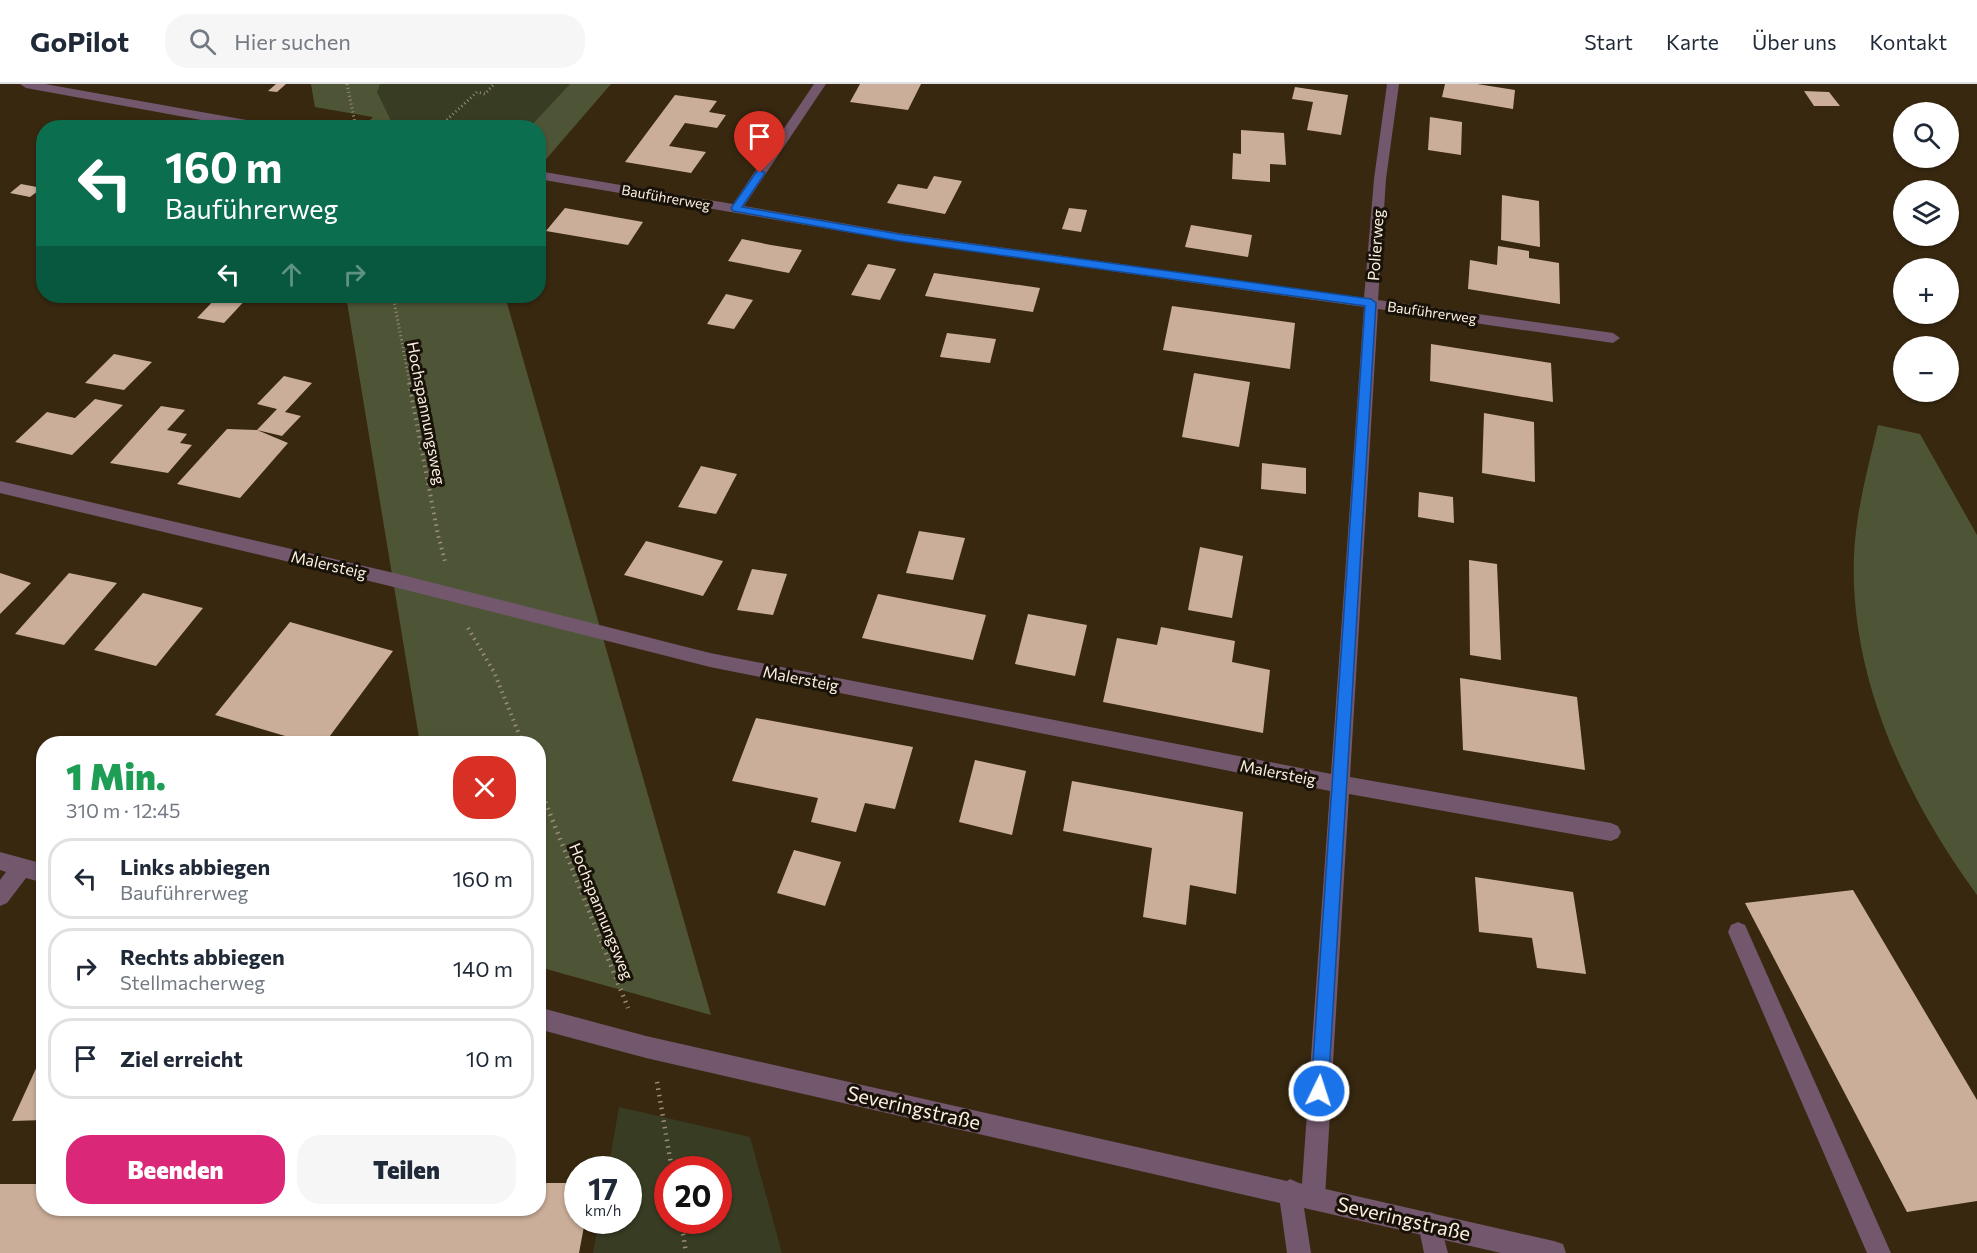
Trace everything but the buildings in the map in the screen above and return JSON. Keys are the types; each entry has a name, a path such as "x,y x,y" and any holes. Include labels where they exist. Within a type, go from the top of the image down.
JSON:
{"street":[{"path":"26,84 224,120"},
{"path":"736,208 820,84"},
{"name":"Polierweg","path":"1302,1194 1339,783 1380,179 1393,84"},
{"name":"Bauführerweg","path":"546,176 899,237 1613,338"},
{"name":"Malersteig","path":"0,487 394,579 710,660 1339,783 1611,832"},
{"path":"0,861 36,872"},
{"path":"0,896 22,868"},
{"path":"1738,932 1879,1253"},
{"name":"Severingstraße","path":"546,1020 646,1047 1554,1253"},
{"path":"1299,1253 1302,1194"},
{"path":"1430,1224 1436,1253"}],"path":[{"path":"348,84 355,120"},
{"path":"447,120 477,92 485,94 494,84"},
{"name":"Hochspannungsweg","path":"394,303 438,535"},
{"path":"468,628 494,672 520,736"},
{"name":"Hochspannungsweg","path":"546,804 628,1009 646,1047 659,1089 670,1156"},
{"path":"683,1234 686,1253"}],"green space":[{"path":"311,84 570,84 537,120 370,120 373,117 315,107"},
{"path":"311,84 380,84 377,92 391,120 370,120 373,117 315,107"},
{"path":"570,84 611,84 546,159 546,120 537,120"},
{"path":"347,303 507,303 711,1015 546,969 546,736 419,736"},
{"path":"1878,425 1920,434 1977,535 1977,895 1951,858 1906,777 1887,734 1872,691 1861,646 1855,601 1855,539 1863,490"},
{"path":"619,1107 750,1137 782,1253 593,1253 597,1234 642,1234 642,1156 610,1156"}],"route":[{"path":"760,173 736,208 899,237 1371,303 1319,1091"}]}
